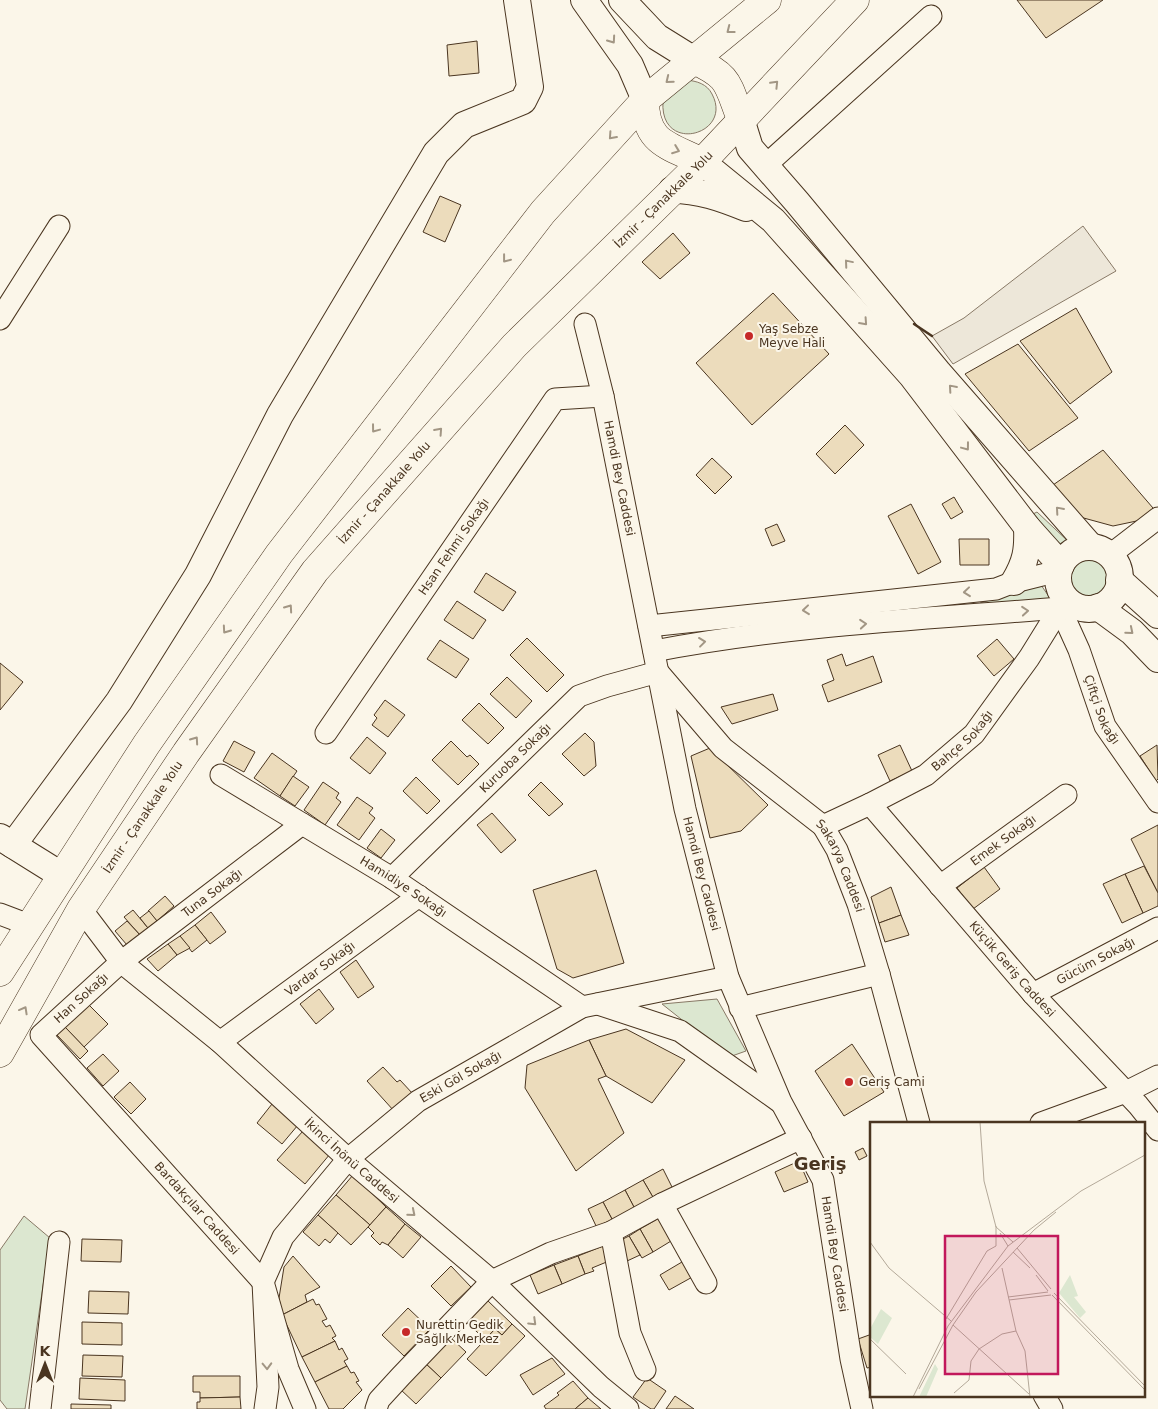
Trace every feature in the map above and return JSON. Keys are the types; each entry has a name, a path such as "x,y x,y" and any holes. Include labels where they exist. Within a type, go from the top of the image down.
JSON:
{"highway":[{"path":"0,972 146,746 279,554 543,212 645,100 767,0"},
{"name":"İzmir - Çanakkale Yolu","path":"0,1053 81,909 186,753 315,571 514,346 702,162 854,0"},
{"path":"694,60 722,76 730,88 741,119"},
{"path":"645,100 645,114 649,127 657,139 668,147 702,162"}],"main road":[{"path":"62,875 7,841 119,701 198,574 280,414 436,153 464,126 523,101 530,87 517,0"},
{"path":"584,0 630,65 645,100"},
{"path":"622,0 657,37 694,60"},
{"path":"741,119 750,148 938,372 1100,551 1115,562 1119,580 1113,596 1106,603 1081,608"},
{"path":"702,162 773,220 912,376 1060,568"},
{"path":"672,190 689,190 711,194 773,220"},
{"path":"1014,582 1023,566 1028,549 1027,527"},
{"path":"1100,551 1073,551 1066,557 1060,568 1058,581 1061,591 1075,605 1132,632 1158,659"},
{"path":"1119,580 1158,615"}],"street":[{"path":"766,165 931,16"},
{"path":"0,319 59,226"},
{"name":"Hamdi Bey Caddesi","path":"585,324 603,396 685,809 728,977 781,1102 823,1180 851,1359 862,1409"},
{"name":"Hsan Fehmi Sokağı","path":"326,733 555,398 603,396"},
{"path":"1100,551 1158,518"},
{"path":"649,626 996,589 1060,568"},
{"path":"654,651 694,643 816,628 1081,608"},
{"name":"Çiftçi Sokağı","path":"1081,608 1079,650 1105,726 1158,802"},
{"name":"Bahçe Sokağı","path":"823,826 926,775 974,734 1028,658 1081,608"},
{"name":"Sakarya Caddesi","path":"658,672 723,748 823,826 845,868 879,974 919,1122"},
{"name":"Kuruoba Sokağı","path":"392,878 579,696 658,672"},
{"name":"Hamidiye Sokağı","path":"221,775 392,878 589,1005 680,1031 781,1102"},
{"name":"Emek Sokağı","path":"940,886 1066,795"},
{"name":"Küçük Geriş Caddesi","path":"870,804 1033,994 1126,1092 1158,1130"},
{"name":"Tuna Sokağı","path":"121,962 302,824"},
{"name":"Vardar Sokağı","path":"220,1042 419,896"},
{"name":"İkinci İnönü Caddesi","path":"81,909 121,962 220,1042 348,1159 492,1281 601,1388 628,1409"},
{"path":"0,914 29,925"},
{"name":"Gücüm Sokağı","path":"1033,994 1158,928"},
{"name":"Han Sokağı","path":"41,1034 121,962"},
{"path":"740,1008 879,974"},
{"name":"Eski Göl Sokağı","path":"262,1282 283,1238 348,1159 418,1101 589,1005 728,977"},
{"name":"Bardakçılar Caddesi","path":"41,1034 262,1282 288,1369 305,1409"},
{"path":"1044,1122 1126,1092 1158,1076"},
{"path":"376,1409 380,1400 401,1376 492,1281 551,1253 611,1232 662,1204 801,1138"},
{"path":"662,1204 706,1283"},
{"path":"611,1232 630,1333 645,1370"},
{"path":"40,1409 59,1242"},
{"path":"262,1282 268,1380 266,1409"},
{"path":"1045,1396 1052,1409"}],"green space":[{"path":"686,80 704,85 712,94 716,108 713,120 705,128 694,133 683,133 672,128 665,118 663,101"},
{"path":"1037,512 1071,544 1058,554 1033,514"},
{"path":"1086,557 1094,557 1105,563 1111,578 1105,593 1094,599 1086,599 1075,593 1069,582 1069,574 1075,563"},
{"path":"1041,585 1052,601 980,609 980,603"},
{"path":"717,999 746,1051 729,1057 662,1004"},
{"path":"24,1216 50,1238 25,1409 7,1409 0,1400 0,1250"}],"shaded area":[{"path":"1083,226 1116,271 953,364 932,336 964,318"}],"building":[{"path":"1017,0 1103,0 1046,38"},
{"path":"477,41 479,73 449,76 447,45"},
{"path":"440,196 461,205 445,242 423,232"},
{"path":"673,233 690,253 660,279 642,262"},
{"path":"773,293 829,354 752,425 696,363"},
{"path":"1076,308 1112,372 1070,404 1020,341"},
{"path":"1018,344 1078,418 1029,451 965,374"},
{"path":"845,425 864,445 835,474 816,454"},
{"path":"1103,450 1153,508 1146,519 1113,526 1080,517 1053,485"},
{"path":"712,458 732,477 715,494 696,475"},
{"path":"954,497 963,512 951,519 942,504"},
{"path":"911,504 941,562 918,574 888,516"},
{"path":"777,524 785,541 772,546 765,529"},
{"path":"959,539 989,539 989,565 960,565"},
{"path":"486,573 516,592 503,611 474,592"},
{"path":"457,601 486,620 473,639 444,620"},
{"path":"527,638 564,675 547,692 510,655"},
{"path":"997,639 1014,659 994,676 977,656"},
{"path":"440,640 469,659 456,678 427,659"},
{"path":"842,654 846,666 873,656 882,682 828,702 822,685 834,680 827,660"},
{"path":"0,663 23,682 0,710"},
{"path":"507,677 532,701 516,718 490,694"},
{"path":"773,694 778,710 732,724 721,707"},
{"path":"385,700 405,715 388,737 372,725 377,718 374,715"},
{"path":"479,703 504,728 488,744 462,720"},
{"path":"585,733 594,742 596,766 584,776 562,754"},
{"path":"367,737 386,753 370,774 350,758"},
{"path":"234,741 255,752 244,772 223,761"},
{"path":"451,741 467,757 470,755 479,764 458,785 432,760"},
{"path":"900,745 912,771 890,781 878,755"},
{"path":"1157,745 1158,779 1156,781 1140,756"},
{"path":"710,748 768,805 741,831 710,838 691,756"},
{"path":"272,753 297,771 280,796 254,778"},
{"path":"293,776 309,787 295,806 280,796"},
{"path":"416,777 440,801 427,814 403,791"},
{"path":"323,782 339,793 336,798 341,802 325,825 304,810"},
{"path":"541,782 563,804 549,816 528,795"},
{"path":"357,797 373,808 369,813 375,818 359,840 337,825"},
{"path":"492,813 516,840 501,853 477,825"},
{"path":"1158,825 1158,893 1131,839"},
{"path":"381,829 395,840 381,858 367,848"},
{"path":"1144,866 1158,893 1158,906 1143,913 1125,874"},
{"path":"984,867 1000,889 973,909 957,888"},
{"path":"596,870 624,963 573,978 557,969 533,890"},
{"path":"1125,874 1143,913 1122,923 1103,884"},
{"path":"891,887 901,915 879,923 871,897"},
{"path":"165,896 174,906 157,921 148,911"},
{"path":"133,910 148,928 140,935 124,917"},
{"path":"149,911 157,921 148,928 140,918"},
{"path":"211,912 226,932 210,944 195,925"},
{"path":"901,915 909,935 885,942 879,923"},
{"path":"127,921 140,935 127,945 115,931"},
{"path":"195,925 207,940 192,952 180,936"},
{"path":"180,936 190,948 177,955 168,944"},
{"path":"168,944 177,955 158,971 147,959"},
{"path":"356,960 374,987 358,998 340,972"},
{"path":"319,989 334,1009 316,1024 300,1004"},
{"path":"89,1005 108,1024 84,1047 65,1027"},
{"path":"65,1027 88,1051 80,1059 57,1035"},
{"path":"626,1029 685,1060 652,1103 606,1076 589,1040"},
{"path":"589,1040 606,1076 598,1079 624,1133 576,1171 525,1088 527,1065"},
{"name":"Geriş Cami","path":"852,1044 884,1092 844,1116 815,1071"},
{"path":"103,1054 119,1071 103,1086 87,1068"},
{"path":"383,1067 397,1082 400,1080 413,1094 394,1111 367,1081"},
{"path":"130,1082 146,1099 131,1114 114,1097"},
{"path":"272,1104 298,1125 282,1144 257,1123"},
{"path":"303,1131 330,1154 305,1184 277,1160"},
{"path":"863,1148 867,1156 859,1160 855,1152"},
{"path":"799,1161 808,1182 784,1192 775,1172"},
{"path":"663,1169 673,1189 654,1199 643,1180"},
{"path":"353,1175 386,1207 370,1225 336,1195"},
{"path":"643,1180 654,1199 635,1209 625,1190"},
{"path":"625,1190 635,1209 613,1221 603,1202"},
{"path":"336,1195 370,1225 351,1245 318,1215"},
{"path":"603,1202 613,1221 597,1228 588,1209"},
{"path":"386,1207 405,1224 388,1245 382,1242 380,1245 371,1236 374,1233 368,1227"},
{"path":"318,1215 338,1233 330,1243 325,1239 319,1246 303,1232"},
{"path":"663,1216 676,1238 653,1252 640,1229"},
{"path":"405,1224 421,1237 403,1258 388,1245"},
{"path":"640,1229 653,1252 642,1258 629,1236"},
{"path":"629,1236 640,1255 627,1261 621,1240"},
{"path":"82,1239 122,1240 121,1262 81,1261"},
{"path":"603,1246 609,1261 592,1268 594,1271 585,1274 578,1256"},
{"path":"293,1256 320,1287 305,1295 307,1302 282,1315 279,1298 284,1267"},
{"path":"578,1256 585,1274 562,1284 554,1265"},
{"path":"687,1259 696,1275 669,1290 660,1275"},
{"path":"554,1265 562,1284 538,1294 530,1275"},
{"path":"451,1266 471,1287 451,1306 431,1286"},
{"path":"89,1291 129,1292 128,1314 88,1313"},
{"path":"313,1299 316,1305 319,1304 327,1319 322,1321 326,1327 330,1325 336,1336 332,1338 335,1341 302,1357 282,1315"},
{"path":"487,1300 512,1324 502,1335 495,1329 485,1339 467,1323"},
{"name":"Nurettin Gedik Sağlık Merkez","path":"408,1308 430,1329 404,1356 382,1335"},
{"path":"82,1322 122,1323 122,1345 82,1344"},
{"path":"512,1324 525,1336 486,1376 467,1359 495,1329 502,1335"},
{"path":"870,1335 870,1367 867,1368 858,1339"},
{"path":"450,1337 466,1352 441,1378 425,1363"},
{"path":"335,1341 339,1350 342,1348 348,1359 344,1361 347,1366 315,1382 302,1357"},
{"path":"83,1355 123,1356 122,1377 82,1376"},
{"path":"552,1358 565,1374 533,1395 520,1375"},
{"path":"425,1363 441,1378 416,1404 400,1389"},
{"path":"347,1366 351,1373 354,1372 359,1381 356,1382 362,1390 343,1409 329,1409 315,1382"},
{"path":"193,1376 240,1376 240,1397 200,1398 200,1392 193,1392"},
{"path":"80,1378 125,1380 125,1401 79,1399"},
{"path":"647,1378 666,1391 654,1409 633,1397"},
{"path":"573,1381 588,1398 575,1409 546,1409 544,1406"},
{"path":"675,1396 694,1409 666,1409"},
{"path":"240,1397 241,1409 197,1409 197,1402 200,1402 200,1398"},
{"path":"588,1398 601,1409 575,1409"},
{"path":"71,1404 111,1405 111,1409 71,1409"}],"wall":[{"path":"914,324 932,336"}],"place":[{"name":"Yaş Sebze Meyve Hali","path":"749,336"},
{"name":"Geriş Cami","path":"849,1082"},
{"name":"Nurettin Gedik Sağlık Merkez","path":"406,1332"}],"district":[{"name":"Geriş","path":"820,1164"}]}
